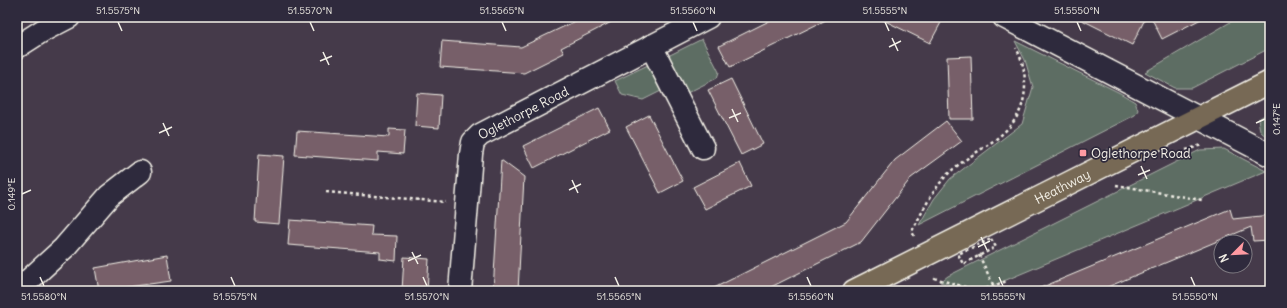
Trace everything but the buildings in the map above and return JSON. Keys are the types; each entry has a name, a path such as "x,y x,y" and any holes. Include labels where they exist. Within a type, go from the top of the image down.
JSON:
{"main road":[{"name":"Heathway","path":"854,291 1270,82"}],"street":[{"path":"17,47 42,31 69,17"},
{"name":"Oglethorpe Road","path":"460,291 473,142 480,135 708,17"},
{"path":"1010,20 1270,155"},
{"path":"651,46 703,148"},
{"path":"17,291 64,248 109,196 140,172"}],"path":[{"path":"914,236 912,231 931,197 946,176 1008,131 1019,114 1024,93 1025,75 1020,55 1009,35 1010,20"},
{"path":"1180,154 1194,147 1208,143"},
{"path":"1123,182 1116,185 1202,200"},
{"path":"326,192 467,203"},
{"path":"979,255 996,291"},
{"path":"934,278 979,291 1007,280"}],"green space":[{"path":"1239,17 1270,17 1270,48 1192,88 1175,88 1145,72"},
{"path":"702,39 719,72 717,78 683,95 668,56"},
{"path":"1015,41 1120,93 1135,102 1138,110 1135,115 919,225 934,199 950,179 1022,124 1033,87 1025,60"},
{"path":"652,63 665,89 643,100 622,95 615,81"},
{"path":"1270,112 1270,140 1260,131 1258,119"},
{"path":"1224,149 1266,171 980,291 973,291 940,282 948,276 1200,150"}],"place":[{"name":"Oglethorpe Road","path":"1083,153"}]}
